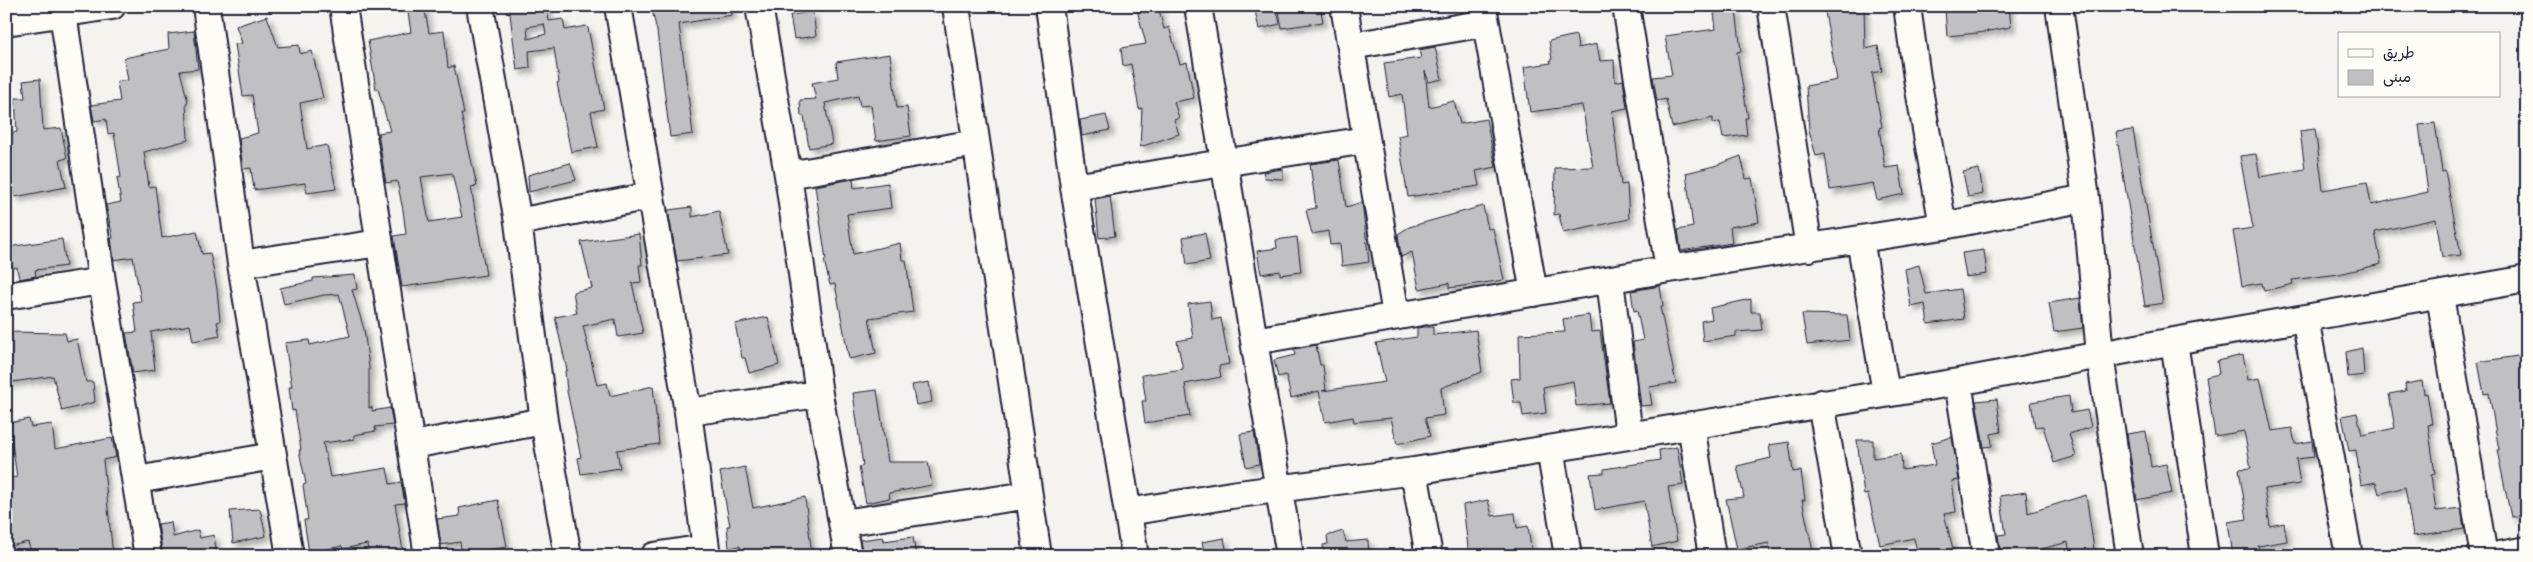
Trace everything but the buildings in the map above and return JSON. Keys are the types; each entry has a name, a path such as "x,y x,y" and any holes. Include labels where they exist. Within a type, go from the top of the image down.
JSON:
{"street":[{"path":"6,22 34,12 63,13 112,6"},
{"path":"206,6 241,264 290,556"},
{"path":"343,6 428,556"},
{"path":"480,6 518,222 544,421 568,556"},
{"path":"618,6 688,412 706,552 654,556"},
{"path":"759,6 788,175 818,394 848,556"},
{"path":"956,6 1038,556"},
{"path":"1048,6 1074,187 1135,556"},
{"path":"1198,6 1290,556"},
{"path":"1344,6 1396,315"},
{"path":"1626,6 1669,269"},
{"path":"1771,6 1809,248"},
{"path":"1907,6 1917,78 1943,226"},
{"path":"2059,6 2086,198 2100,355 2130,556"},
{"path":"63,13 102,281 137,480 148,556"},
{"path":"1351,46 1484,15 1534,293"},
{"path":"1074,187 1366,140"},
{"path":"788,175 976,143"},
{"path":"518,222 650,196"},
{"path":"1254,341 1669,269 1943,226 2086,198"},
{"path":"1860,239 1886,393"},
{"path":"241,264 379,243"},
{"path":"1128,512 1230,495 1280,490 1414,471 1958,382 2174,341 2440,296 2527,279"},
{"path":"1610,280 1629,435"},
{"path":"6,296 102,281"},
{"path":"2440,296 2484,556"},
{"path":"2305,318 2349,556"},
{"path":"2174,341 2205,556"},
{"path":"1958,382 1986,556"},
{"path":"688,412 818,394"},
{"path":"1822,403 1848,556"},
{"path":"412,445 544,421"},
{"path":"1691,425 1712,556"},
{"path":"1550,449 1568,556"},
{"path":"137,480 273,456"},
{"path":"1414,471 1429,556"},
{"path":"843,523 1029,495"},
{"path":"2494,556 2527,550"}]}
